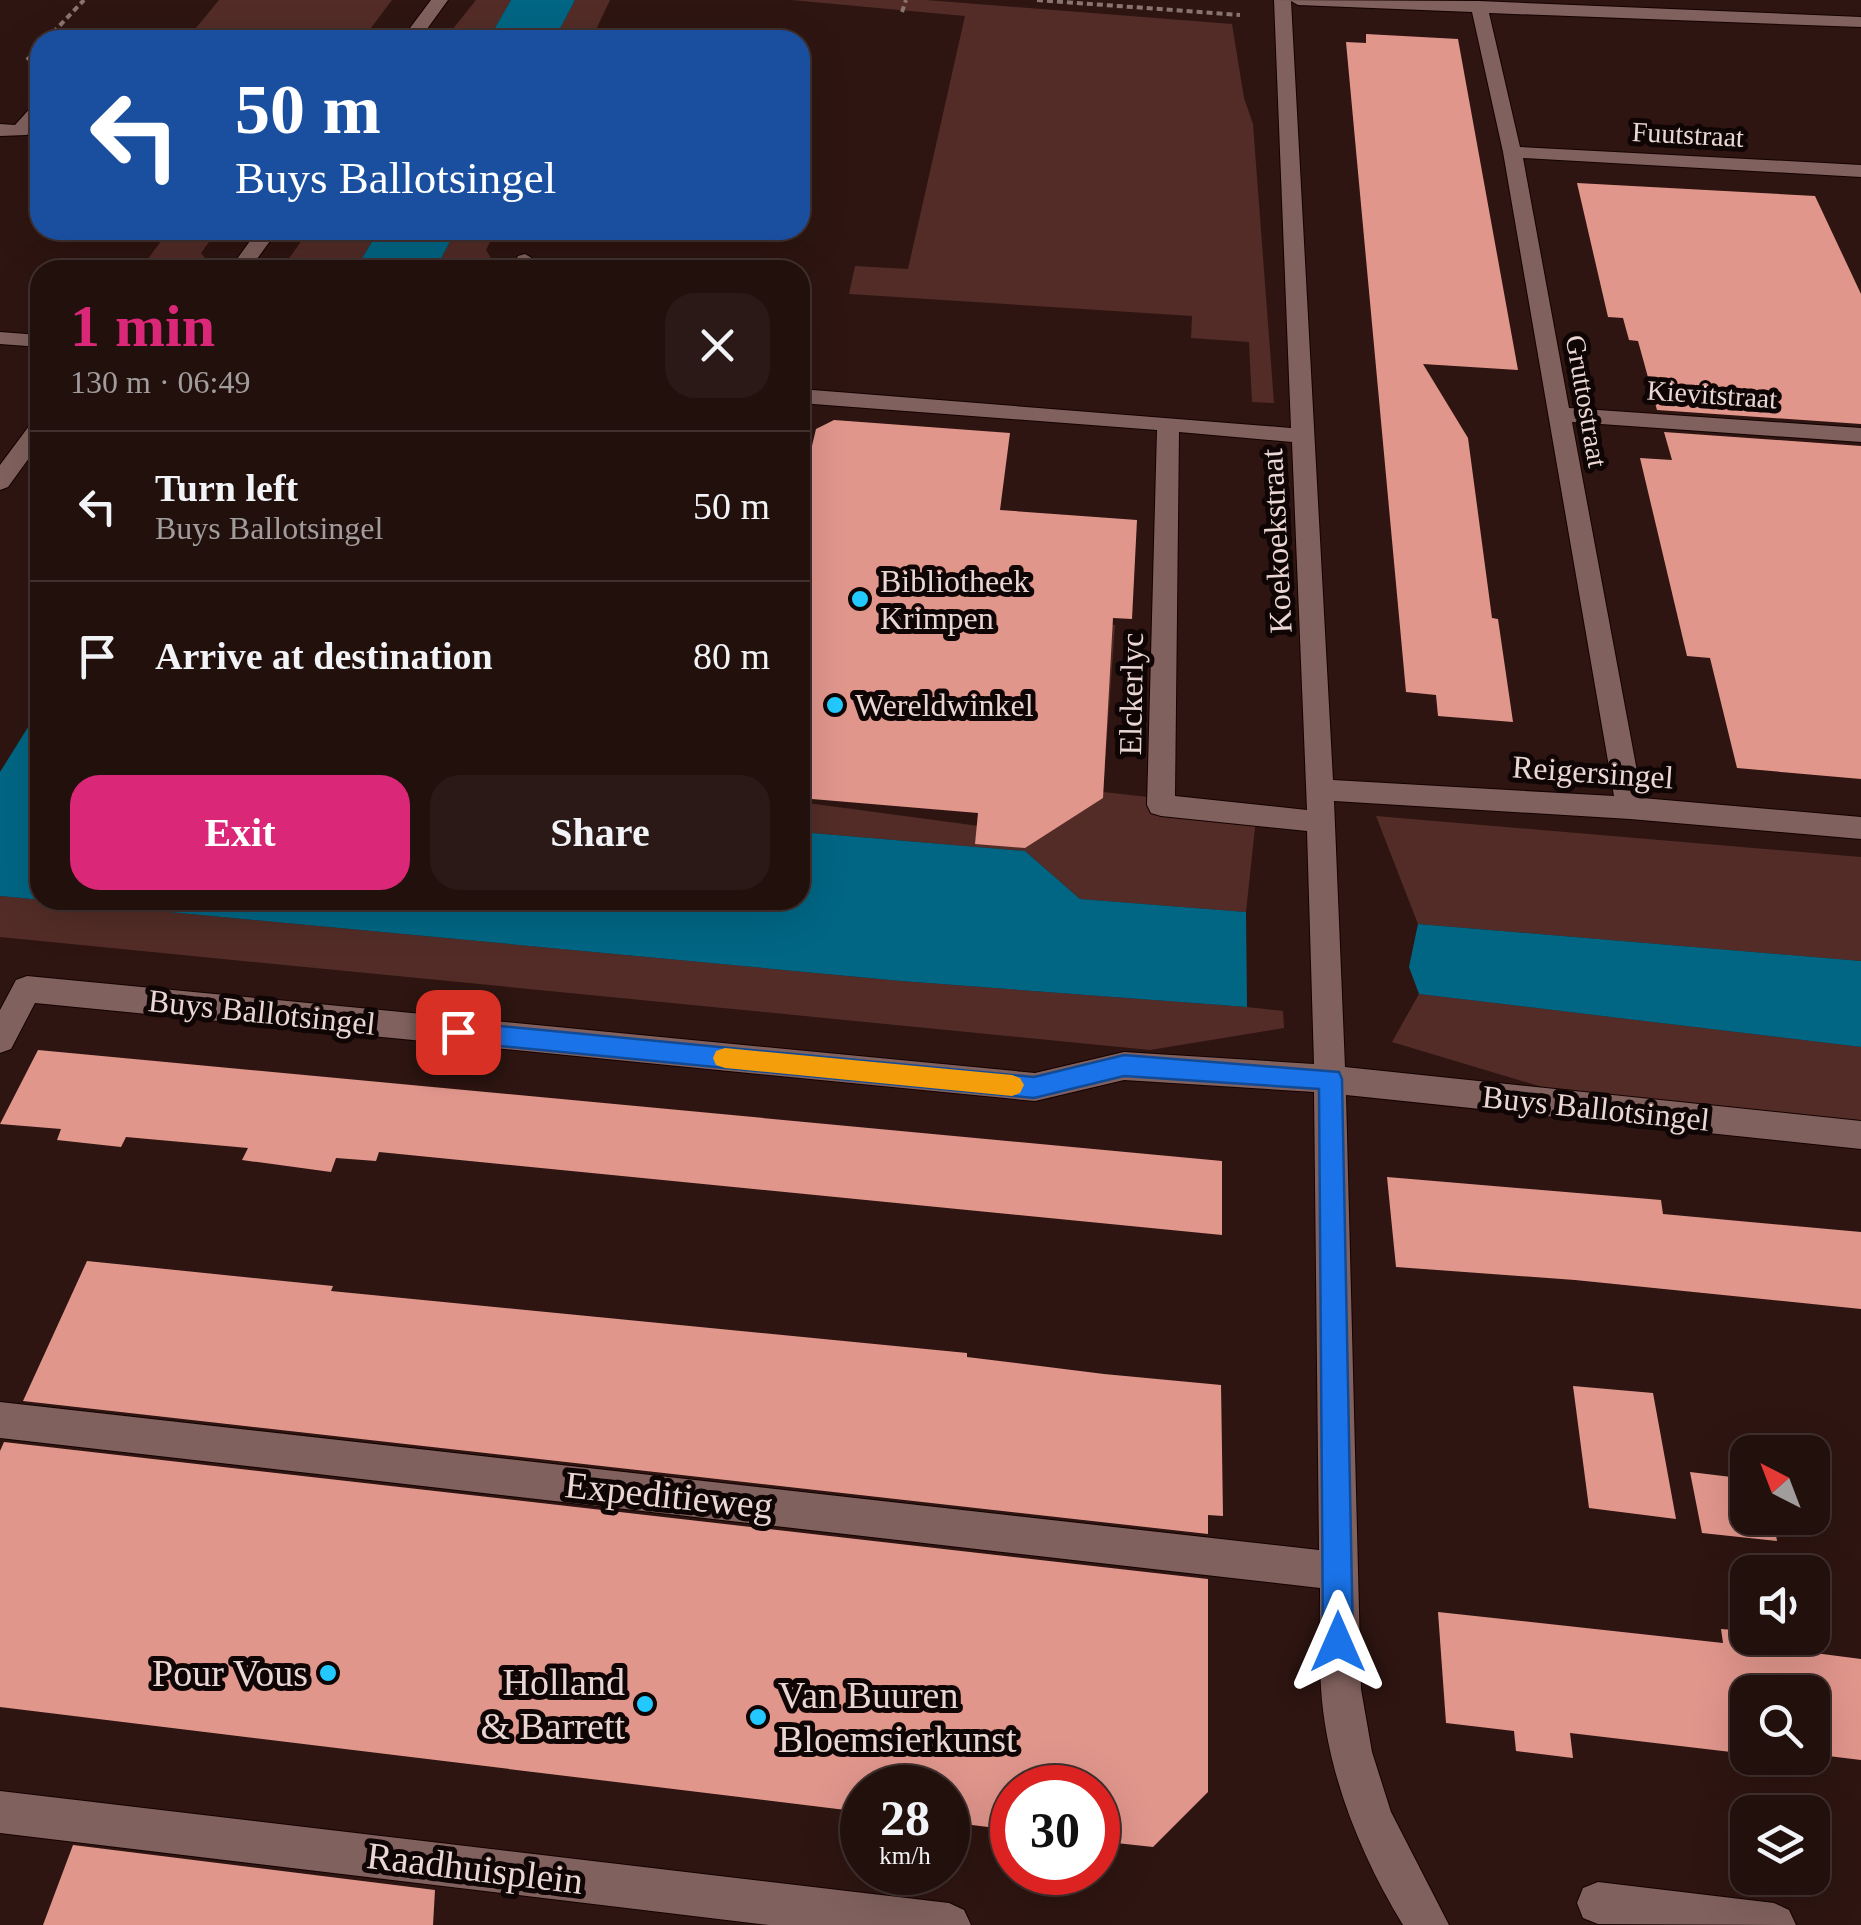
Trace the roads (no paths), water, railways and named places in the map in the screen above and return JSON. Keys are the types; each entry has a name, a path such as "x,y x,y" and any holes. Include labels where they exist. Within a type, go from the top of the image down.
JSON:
{"street":[{"path":"418,30 440,0"},
{"name":"Koekoekstraat","path":"1282,0 1330,1079"},
{"path":"1298,0 1861,22"},
{"name":"Gruttostraat","path":"1479,6 1512,152 1630,808"},
{"path":"0,130 20,131 30,120"},
{"name":"Fuutstraat","path":"1512,152 1861,171"},
{"path":"0,338 30,340"},
{"path":"810,397 1304,436"},
{"name":"Kievitstraat","path":"1558,414 1861,435"},
{"name":"Elckerlyc","path":"1168,424 1161,804 1321,822"},
{"path":"0,482 30,440"},
{"name":"Reigersingel","path":"1320,790 1630,808 1861,828"},
{"name":"Buys Ballotsingel","path":"0,1040 27,990 1034,1087 1124,1066 1330,1079 1861,1135"},
{"path":"1330,1079 1338,1642 1348,1745 1367,1810 1396,1878 1427,1925"},
{"name":"Expeditieweg","path":"0,1420 1338,1571"},
{"name":"Raadhuisplein","path":"0,1812 949,1925"},
{"path":"1598,1903 1774,1925"}],"water":[{"path":"511,0 575,0 559,30 494,30"},
{"path":"373,240 451,240 440,260 361,260"},
{"path":"30,724 30,899 0,896 0,772"},
{"path":"810,833 1025,851 1080,899 1246,912 1247,1007 901,981 148,910 810,910"},
{"path":"1418,924 1861,961 1861,1047 1419,994 1409,967"}],"place":[{"name":"Bibliotheek Krimpen","path":"860,599"},
{"name":"Wereldwinkel","path":"835,705"},
{"name":"Pour Vous","path":"328,1673"},
{"name":"Holland & Barrett","path":"645,1704"},
{"name":"Van Buuren Bloemsierkunst","path":"758,1717"}]}
